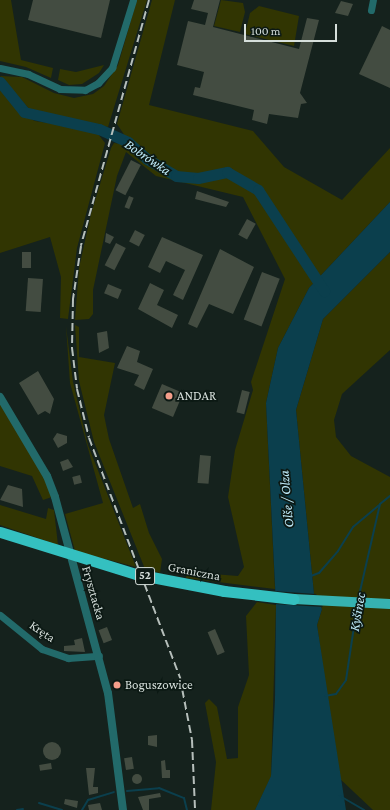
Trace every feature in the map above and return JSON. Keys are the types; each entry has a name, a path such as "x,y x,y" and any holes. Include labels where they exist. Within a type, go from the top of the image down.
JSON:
{"highway":[{"name":"Graniczna","path":"0,532 136,574 224,592 294,599"}],"main road":[{"path":"294,599 390,604"}],"street":[{"path":"3,69 28,74 60,90 85,90 98,83 112,68 132,0"},
{"path":"371,10 373,0"},
{"name":"Frysztacka","path":"0,397 47,476 99,656 108,693 123,810"},
{"name":"Kręta","path":"0,615 30,641 55,655 68,658 99,656"}],"green space":[{"path":"0,0 11,0 21,60 53,68 51,78 26,67 0,61"},
{"path":"137,0 147,0 108,127 31,111 0,76 22,77 54,93 74,98 93,94 104,86 118,65"},
{"path":"152,0 175,0 149,105 253,131 284,167 342,200 390,148 390,202 309,288 278,348 266,403 275,589 186,578 187,572 238,576 244,567 228,497 235,450 253,390 251,382 285,279 243,197 156,176 126,152 117,176 93,290 93,314 89,319 75,320 79,268 91,214 111,148 114,143 122,144 125,136 117,124"},
{"path":"221,0 243,3 245,12 240,32 214,26"},
{"path":"259,6 299,16 294,46 245,34 250,13"},
{"path":"104,65 99,73 82,84 69,85 58,80 60,69 76,72"},
{"path":"0,87 21,114 35,121 95,130 105,143 77,248 68,319 60,318 61,277 50,237 0,253"},
{"path":"390,252 390,350 342,394 334,420 336,437 351,456 390,477 390,810 373,810 338,777 317,625 322,609 314,594 296,410 323,319"},
{"path":"75,325 79,327 79,357 115,363 104,415 109,439 133,508 140,504 149,533 162,559 160,573 145,569 94,442 79,381"},
{"path":"66,326 73,382 88,445 136,567 75,551 65,514 103,503 70,383"},
{"path":"0,401 46,481 52,497 43,500 32,476 0,466"},
{"path":"0,505 46,519 48,508 54,510 58,545 0,525"},
{"path":"257,602 276,605 271,777 255,810 211,810 216,762 205,703 209,699 217,707 227,759 238,758 238,707 249,675 246,616"}],"water":[{"name":"Olše / Olza","path":"390,202 390,252 323,319 296,410 314,594 322,609 317,625 346,810 255,810 271,776 275,699 276,605 266,403 278,348 309,288"}],"pier":[{"path":"273,591 316,594 323,607 274,604"}],"building":[{"path":"33,0 110,0 101,38 28,20"},
{"path":"194,0 220,0 213,27 299,49 307,18 319,20 300,93 307,103 301,104 298,118 269,114 267,124 252,120 254,110 193,95 195,87 200,88 204,72 177,65 188,21 205,25 208,13 191,9"},
{"path":"341,1 353,4 348,16 335,13"},
{"path":"382,26 390,30 390,88 359,74"},
{"path":"131,160 141,165 125,195 116,190"},
{"path":"197,191 229,202 226,207 195,199"},
{"path":"129,196 134,198 129,209 125,207"},
{"path":"247,219 256,224 247,240 238,235"},
{"path":"135,230 145,235 139,247 129,242"},
{"path":"106,233 114,237 110,244 105,242"},
{"path":"162,237 203,255 183,300 173,295 185,270 166,261 160,273 148,267"},
{"path":"116,243 126,248 114,270 105,265"},
{"path":"220,249 254,267 233,314 209,304 197,328 188,324"},
{"path":"22,252 31,252 31,268 22,268"},
{"path":"262,272 280,279 261,326 244,320"},
{"path":"28,278 43,279 41,312 26,311"},
{"path":"150,283 164,290 157,305 178,315 172,328 138,309"},
{"path":"108,284 122,290 118,299 104,293"},
{"path":"107,331 109,348 99,353 97,333"},
{"path":"127,346 140,351 137,362 153,369 144,390 134,385 139,375 117,368"},
{"path":"38,371 54,399 50,414 45,411 38,415 19,383"},
{"name":"ANDAR","path":"162,384 183,393 173,417 152,408"},
{"path":"242,390 250,392 244,414 236,412"},
{"path":"57,433 67,436 67,443 58,448 53,439"},
{"path":"200,455 211,456 209,484 198,483"},
{"path":"68,459 73,467 63,471 60,462"},
{"path":"80,475 82,483 74,485 72,477"},
{"path":"8,485 22,489 23,507 0,500"},
{"path":"107,627 112,640 104,643 99,630"},
{"path":"215,629 225,652 217,655 208,632"},
{"path":"82,638 85,652 64,651 64,646 75,645 74,640"},
{"path":"157,735 157,747 148,745 148,736"},
{"path":"52,742 56,743 60,747 60,755 56,759 52,760 48,759 44,755 43,751 44,747 48,743"},
{"path":"132,757 134,769 126,770 124,758"},
{"path":"165,760 166,770 170,770 170,778 162,778 161,761"},
{"path":"51,763 52,769 40,771 39,765"},
{"path":"86,768 95,768 93,787 98,787 98,793 89,795"},
{"path":"137,774 142,779 137,784 132,779"},
{"path":"160,793 161,797 149,799 149,810 143,810 138,797"},
{"path":"65,799 78,801 77,808 64,804"},
{"path":"100,803 102,810 89,810 88,805"}],"waterway":[{"name":"Bobrówka","path":"0,82 24,112 99,129 128,142 147,159 176,176 198,178 227,172 258,190 324,291"},
{"name":"Kyšinec","path":"358,600 380,504 390,496"},
{"path":"311,576 319,573 338,551 353,527 379,505"},
{"name":"Kyšinec","path":"325,696 336,694 346,680 357,606"},
{"path":"127,791 159,788 184,798 187,810"},
{"path":"82,810 88,800 114,792"},
{"path":"340,796 364,810"},
{"path":"39,803 62,810"},
{"path":"17,810 23,809"}],"railway":[{"path":"149,0 81,246 73,299 72,348 77,389 89,438 180,678 192,740 195,810"}],"place":[{"name":"ANDAR","path":"169,396"},
{"name":"Boguszowice","path":"117,685"}]}
